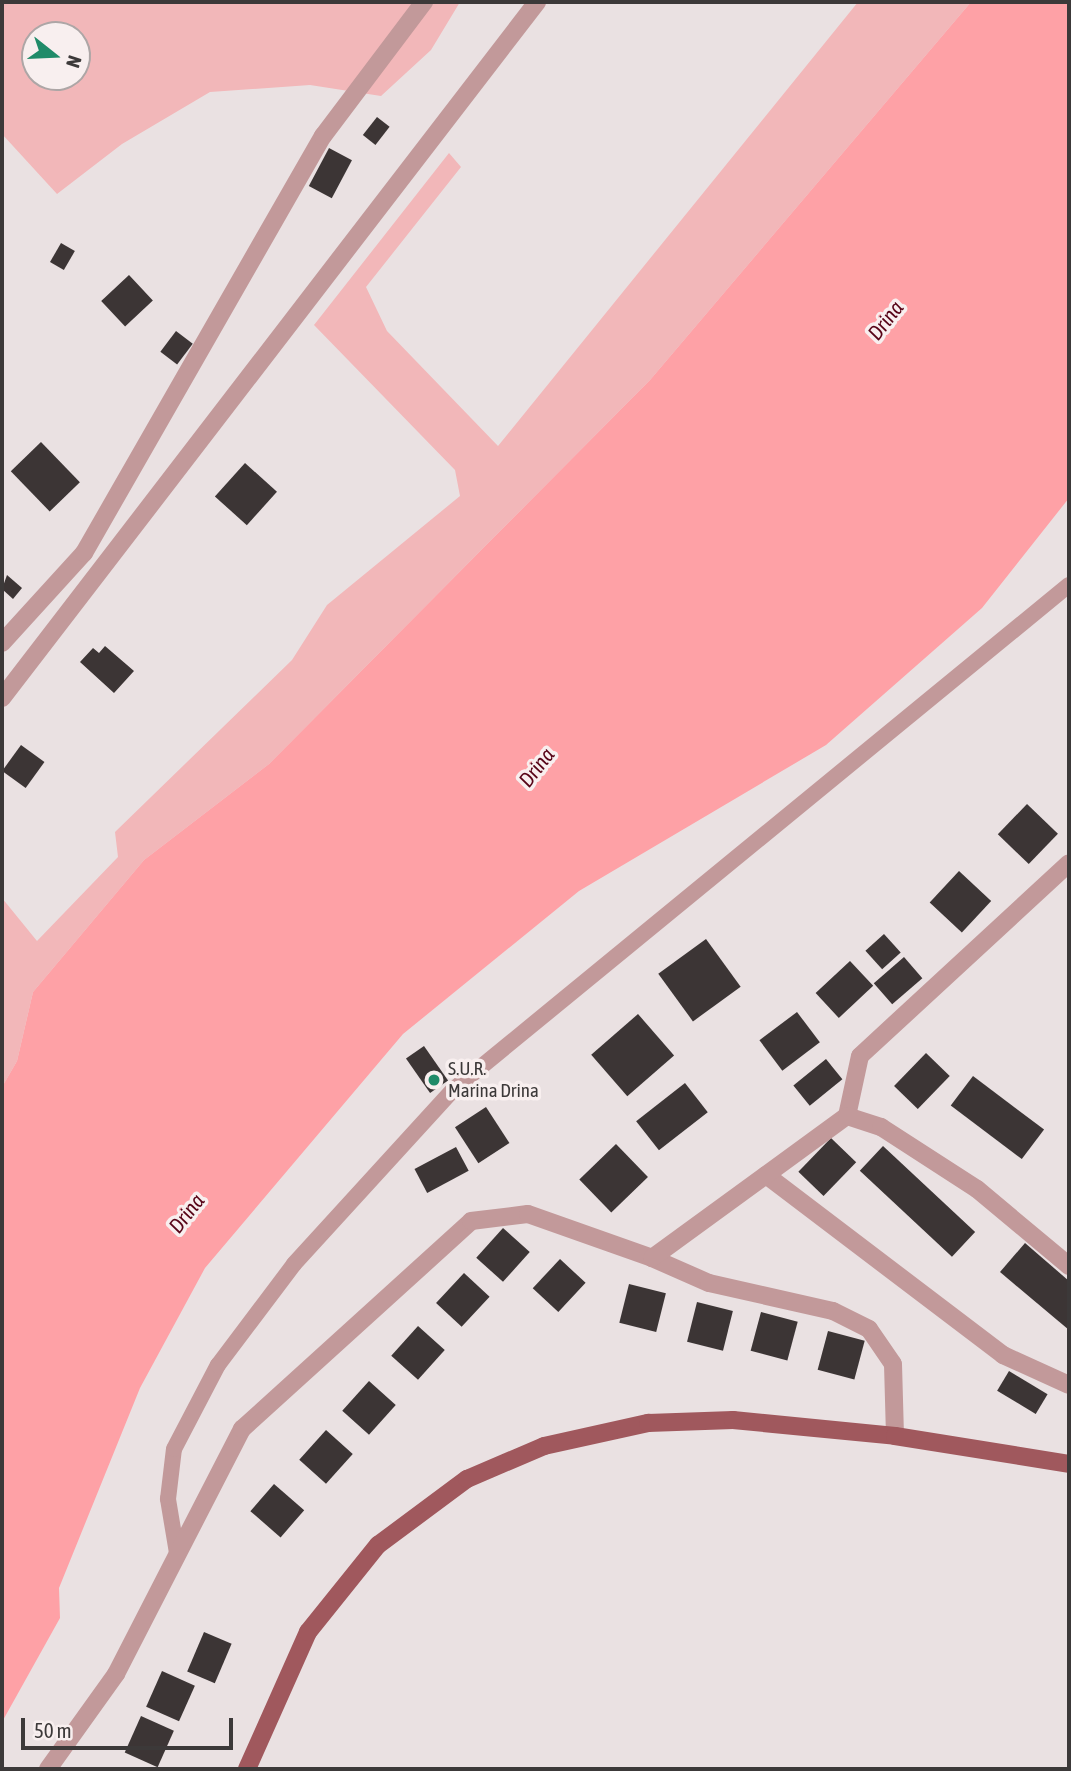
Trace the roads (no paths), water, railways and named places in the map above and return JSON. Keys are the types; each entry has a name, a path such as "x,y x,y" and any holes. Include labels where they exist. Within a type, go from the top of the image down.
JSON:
{"main road":[{"path":"247,1769 286,1671 334,1594 378,1545 479,1473 544,1446 648,1423 733,1420 895,1436 1069,1464"}],"street":[{"path":"2,643 83,553 323,136 424,2"},
{"path":"2,698 537,2"},
{"path":"83,553 102,568"},
{"path":"652,1258 847,1116 860,1056 1069,863"},
{"path":"847,1116 881,1127 977,1189 1069,1266"},
{"path":"766,1175 1003,1355 1069,1385"},
{"path":"48,1769 116,1674 242,1429 471,1221 528,1214 652,1258 709,1283 833,1311 869,1329 893,1364 895,1436"}],"lane":[{"path":"177,1553 168,1499 174,1449 218,1365 294,1264 454,1089 1069,585"}],"water":[{"name":"Drina","path":"971,2 1069,2 1069,498 982,608 826,745 579,891 403,1034 205,1268 140,1388 59,1588 60,1618 2,1722 2,1087 17,1061 33,992 144,860 269,764 650,380"}],"place":[{"name":"S.U.R. Marina Drina","path":"434,1080"}]}
